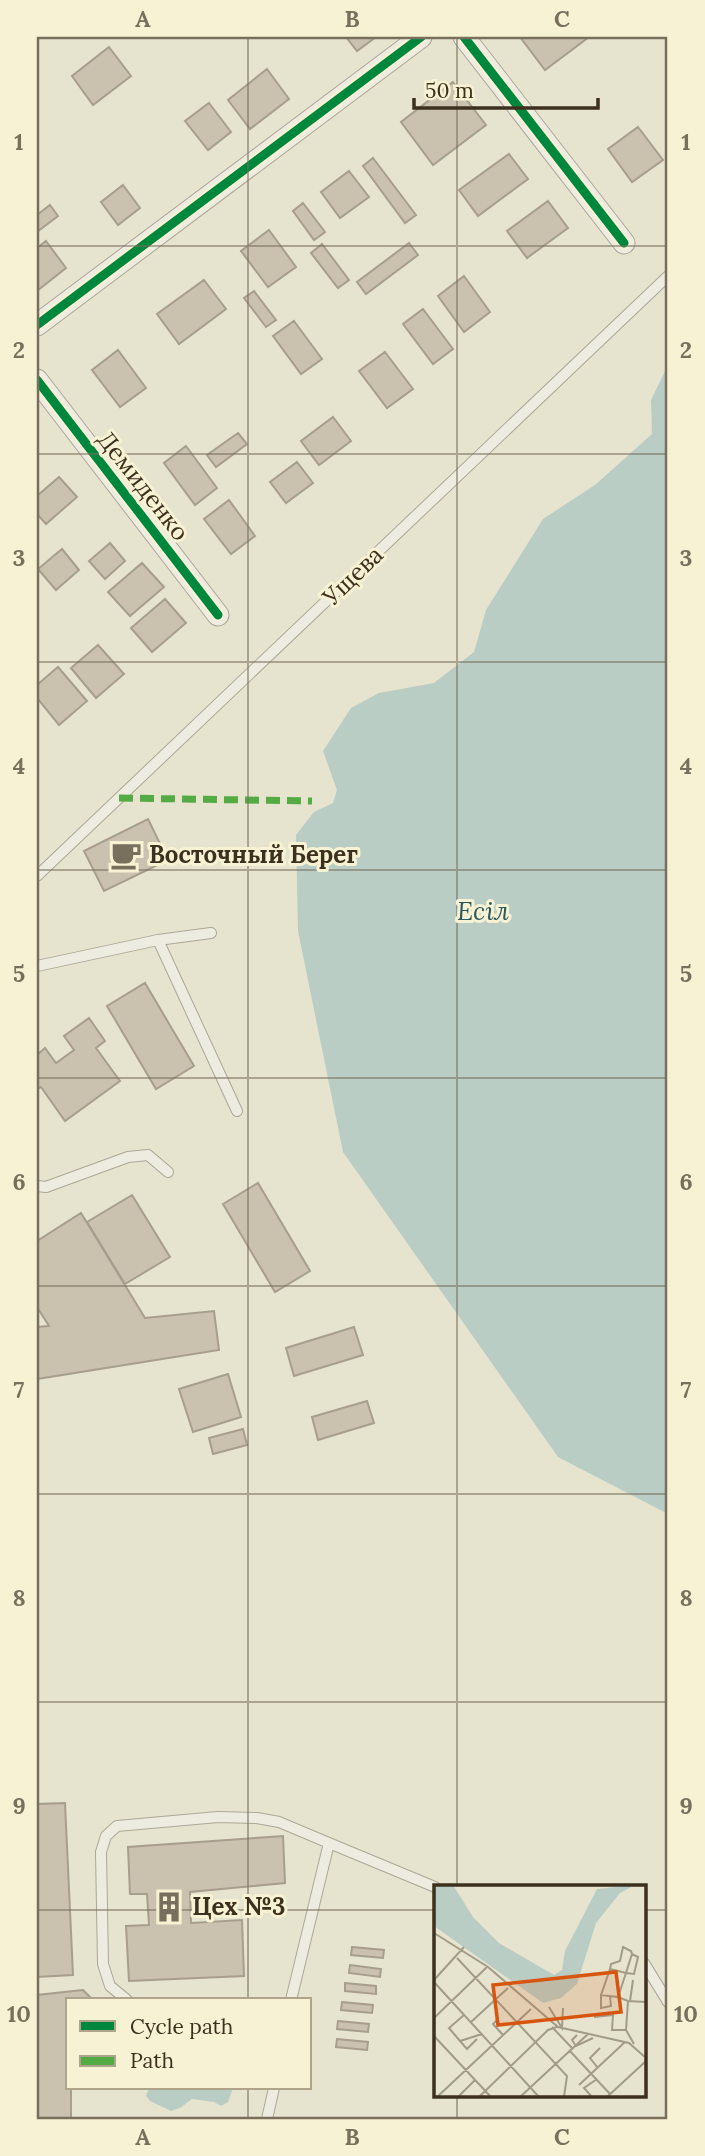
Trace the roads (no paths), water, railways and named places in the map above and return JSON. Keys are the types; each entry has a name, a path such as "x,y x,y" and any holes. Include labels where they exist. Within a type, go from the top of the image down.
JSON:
{"street":[{"path":"37,325 421,37"},
{"path":"464,37 624,243"},
{"name":"Демиденко","path":"37,380 218,615"}],"lane":[{"name":"Ущева","path":"37,876 668,276"},
{"path":"38,963 158,940 211,933"},
{"path":"158,940 237,1111"},
{"path":"37,1186 46,1187 128,1157 148,1155 168,1172"},
{"path":"125,1998 110,1986 103,1964 101,1852 102,1843 110,1830 125,1825 237,1816 279,1822 434,1886"},
{"path":"291,1998 329,1843"},
{"path":"646,1966 668,2002"},
{"path":"267,2119 274,2090"}],"water":[{"name":"Есіл","path":"668,365 668,1514 558,1457 343,1152 298,931 296,835 314,812 333,803 337,790 323,751 351,708 379,693 434,683 474,652 486,610 543,519 595,485 652,434 651,400"},
{"path":"148,2090 232,2090 228,2102 221,2106 214,2102 192,2099 171,2111 150,2101 146,2096"}],"place":[{"name":"Восточный Берег","path":"126,855"},
{"name":"Цех №3","path":"169,1907"}]}
